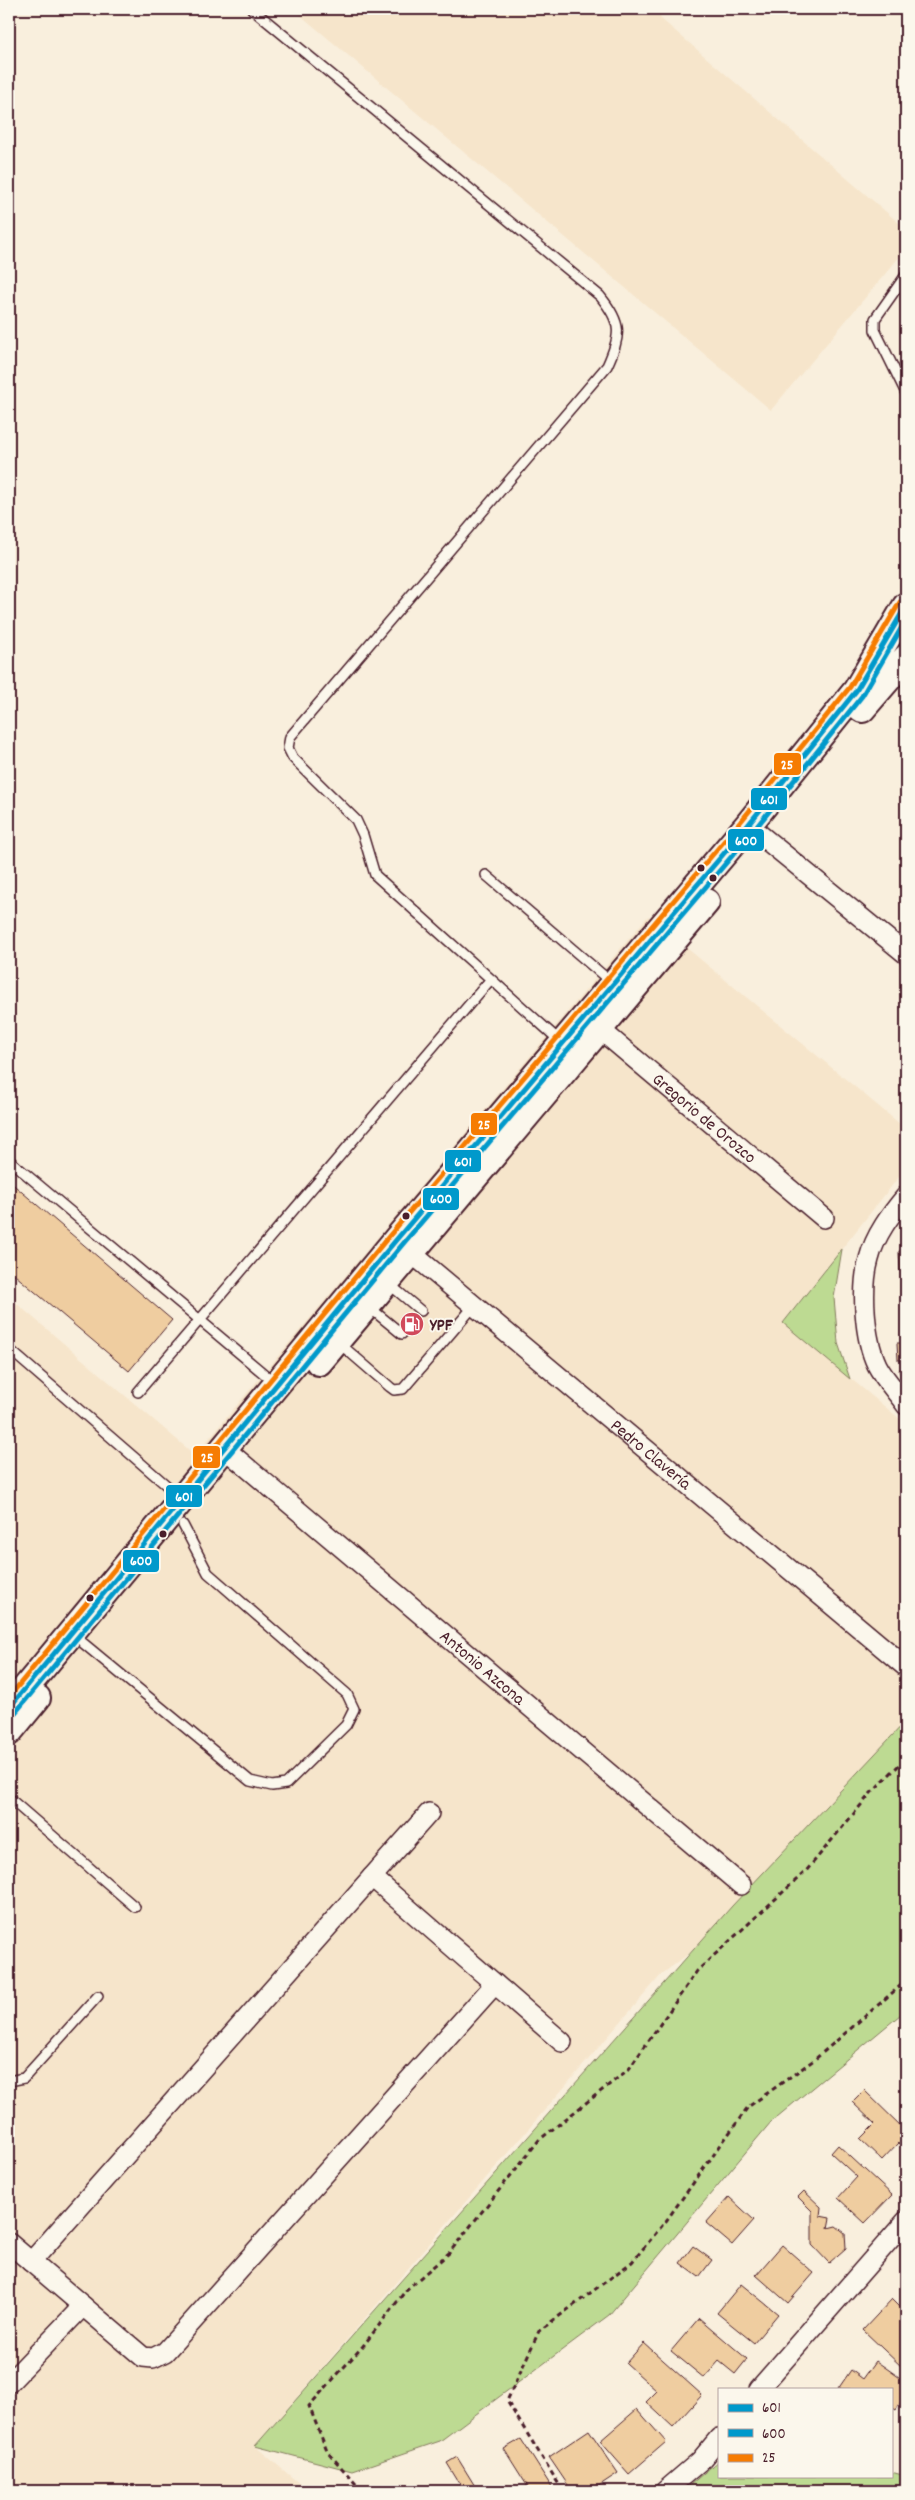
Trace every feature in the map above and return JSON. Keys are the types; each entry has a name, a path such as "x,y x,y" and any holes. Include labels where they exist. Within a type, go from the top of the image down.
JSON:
{"main road":[{"path":"9,1732 58,1661 83,1643 231,1454 403,1246 754,830 856,691 906,606"},
{"path":"862,709 906,639"},
{"path":"283,1391 337,1341 386,1282 403,1246 563,1044 592,1024 613,984 754,830 906,658"},
{"path":"9,1708 58,1661 187,1511"}],"street":[{"path":"754,830 906,954"},
{"name":"Gregorio de Orozco","path":"592,1024 824,1218"},
{"path":"906,1196 888,1219 869,1258 865,1303 868,1333 877,1364 906,1405"},
{"name":"Pedro Clavería","path":"403,1246 906,1667"},
{"name":"Antonio Azcona","path":"231,1454 741,1885"},
{"path":"31,2262 429,1813"},
{"path":"372,1877 562,2042"},
{"path":"9,2243 143,2357 153,2358 165,2352 496,1984"},
{"path":"760,2388 906,2220"},
{"path":"9,2383 83,2306"},
{"path":"665,2491 700,2461 718,2439"}],"lane":[{"path":"252,9 600,296 611,309 618,323 616,347 608,366 290,737 288,748 293,758 356,820 375,875 563,1044"},
{"path":"906,275 875,319 875,330 906,393"},
{"path":"486,875 613,984"},
{"path":"138,1392 491,979"},
{"path":"9,1160 283,1391"},
{"path":"386,1282 421,1311"},
{"path":"367,1305 402,1334"},
{"path":"337,1341 394,1390 407,1386 474,1306"},
{"path":"441,1328 450,1336"},
{"path":"9,1349 187,1511 208,1573 347,1694 354,1709 346,1725 286,1784 272,1786 250,1781 83,1643"},
{"path":"422,1352 430,1359"},
{"path":"9,1798 135,1907"},
{"path":"9,2080 24,2078 98,1996"}],"path":[{"path":"362,2491 328,2451 309,2406 363,2346 407,2289 449,2254 540,2140 629,2069 697,1971 806,1871 871,1793 906,1758"},
{"path":"563,2491 507,2401 539,2331 632,2262 666,2221 748,2107 814,2060 906,1982"}],"shaded area":[{"path":"293,9 665,9 660,18 906,229 906,249 771,410"},
{"path":"648,916 906,1129 906,1168 783,1323 906,1424 906,1728 768,1894 662,1974 255,2446 308,2491 9,2491 9,1297 195,1455"}],"green space":[{"path":"842,1249 834,1298 838,1343 850,1379 783,1323"},
{"path":"906,1721 906,2010 771,2122 609,2315 440,2441 352,2471 255,2446 732,1906"},
{"path":"718,2461 718,2478 892,2478 892,2472 906,2476 906,2491 683,2491"}],"building":[{"path":"9,1181 172,1320 129,1371 9,1270"},
{"path":"906,1250 906,1271 900,1271 899,1251"},
{"path":"897,1343 906,1343 906,1360 898,1360"},
{"path":"906,1367 906,1388 899,1370"},
{"path":"864,2090 906,2131 906,2151 898,2143 882,2160 860,2139 875,2124 852,2102"},
{"path":"838,2145 892,2195 865,2223 838,2198 857,2177 831,2153"},
{"path":"804,2191 821,2207 820,2216 830,2218 828,2228 836,2226 845,2233 846,2248 829,2263 812,2245 812,2211 798,2197"},
{"path":"729,2197 754,2220 732,2245 706,2223"},
{"path":"782,2245 814,2273 788,2303 756,2275"},
{"path":"693,2246 712,2260 699,2277 680,2263"},
{"path":"741,2284 778,2314 754,2343 717,2313"},
{"path":"892,2299 906,2313 906,2365 903,2368 863,2330"},
{"path":"699,2318 747,2359 735,2374 719,2361 704,2378 671,2351"},
{"path":"644,2343 702,2395 673,2427 646,2402 657,2391 626,2363"},
{"path":"876,2361 906,2382 906,2394 896,2410 892,2408 892,2388 839,2388 851,2370 863,2379"},
{"path":"637,2409 666,2442 629,2474 600,2441"},
{"path":"589,2430 618,2473 591,2491 572,2491 549,2457"},
{"path":"521,2439 554,2491 521,2491 528,2487 504,2449"},
{"path":"457,2457 478,2491 451,2491 461,2486 447,2463"}],"transit line":[{"name":"25","path":"9,1697 390,1235 742,820 850,687 900,602"},
{"name":"601","path":"9,1708 396,1240 748,825 856,691 906,606"},
{"name":"600","path":"15,1713 402,1245 754,830 862,696 906,620"}],"place":[{"name":"YPF","path":"412,1324"}]}
